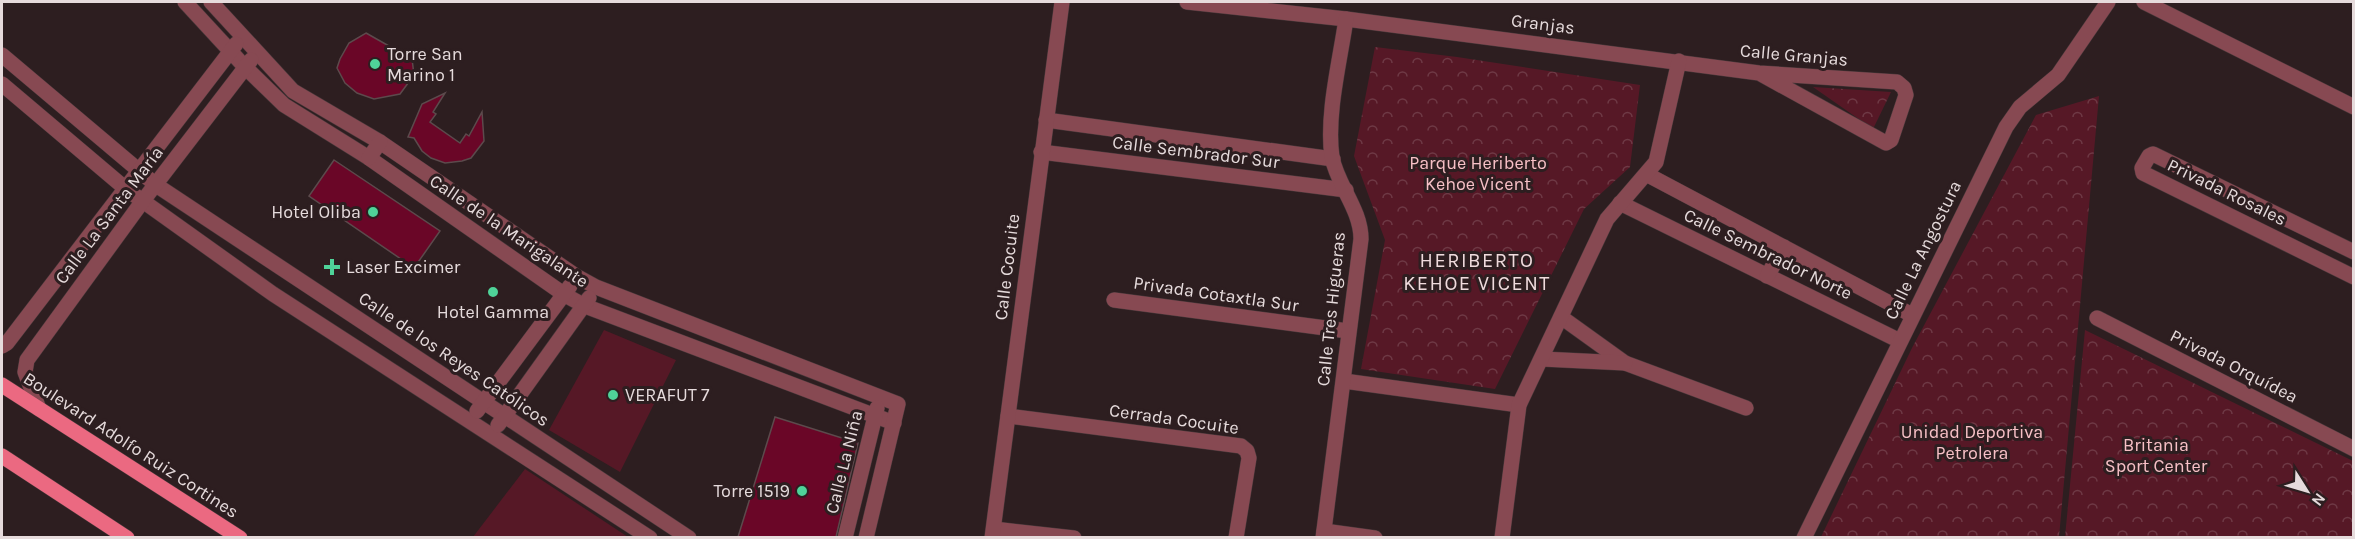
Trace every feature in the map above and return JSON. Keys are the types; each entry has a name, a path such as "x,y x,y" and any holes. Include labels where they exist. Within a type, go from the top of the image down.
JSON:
{"main road":[{"name":"Boulevard Adolfo Ruiz Cortines","path":"2,385 240,537"},
{"path":"2,456 127,537"}],"street":[{"name":"Calle de la Marigalante","path":"185,2 245,68 284,105 369,158 565,295 585,306 894,423 898,404 596,287 576,276 380,142 293,92 211,2"},
{"name":"Calle Cocuite","path":"993,533 1062,2"},
{"name":"Granjas","path":"1187,2 1346,19 1679,61"},
{"name":"Calle La Angostura","path":"1804,537 2012,117 2058,75 2108,2"},
{"path":"2144,2 2354,107"},
{"name":"Calle Tres Higueras","path":"1324,534 1361,230 1333,159 1331,129 1346,19"},
{"name":"Calle La Santa María","path":"2,346 7,343 66,268 242,37"},
{"name":"Calle La Santa María","path":"39,409 27,379 27,360 142,202 256,54"},
{"name":"Calle de los Reyes Católicos","path":"2,55 156,185 504,417 689,537"},
{"path":"1502,537 1519,405 1607,219 1648,175 1660,153 1679,61"},
{"name":"Calle Granjas","path":"1679,61 1759,73 1897,82 1904,88 1906,95 1891,140 1886,143 1759,73"},
{"path":"2,84 142,202 273,294 650,537"},
{"name":"Calle Sembrador Sur","path":"1046,120 1333,159"},
{"path":"369,158 380,142"},
{"name":"Calle Sembrador Sur","path":"1041,152 1346,190"},
{"name":"Privada Rosales","path":"2354,252 2154,154 2149,156 2142,168 2143,172 2354,277"},
{"name":"Calle Sembrador Norte","path":"1648,175 1912,315"},
{"name":"Calle Sembrador Norte","path":"1620,203 1900,341"},
{"path":"1767,276 1784,247"},
{"path":"66,268 84,281"},
{"path":"470,421 565,295 576,276"},
{"path":"491,435 585,306 596,287"},
{"name":"Privada Cotaxtla Sur","path":"1114,300 1348,331"},
{"path":"1561,317 1625,363 1746,408"},
{"name":"Privada Orquídea","path":"2097,318 2354,449"},
{"path":"1542,359 1625,363"},
{"path":"1344,381 1519,405"},
{"name":"Calle La Niña","path":"845,537 880,396"},
{"name":"Cerrada Cocuite","path":"1008,416 1241,446 1247,451 1249,458 1236,537"},
{"path":"866,537 894,423"},
{"path":"993,533 1074,537"},
{"path":"1324,534 1375,537"}],"green space":[{"name":"Parque Heriberto Kehoe Vicent","path":"1375,47 1640,85 1630,167 1584,209 1495,389 1361,369 1385,240 1354,156"},
{"path":"1813,87 1891,92 1873,129"},
{"name":"Unidad Deportiva Petrolera","path":"2099,96 2059,537 1821,537 1912,348 2036,115"},
{"name":"VERAFUT 7","path":"604,330 676,360 620,472 549,430"},
{"name":"Britania Sport Center","path":"2085,330 2353,461 2353,537 2065,537"},
{"path":"525,469 628,537 473,537"}],"building":[{"name":"Torre San Marino 1","path":"366,33 412,59 414,75 400,94 374,99 357,93 345,83 337,68 340,59 349,43"},
{"path":"445,93 433,112 436,114 430,122 460,143 466,134 469,136 482,112 484,141 471,158 462,161 445,163 431,158 422,151 414,138 408,137 422,104"},
{"path":"334,160 440,231 414,268 309,196"},
{"name":"Torre 1519","path":"775,417 858,443 836,537 738,537"}],"place":[{"name":"Torre San Marino 1","path":"375,64"},
{"name":"Hotel Oliba","path":"373,212"},
{"name":"Laser Excimer","path":"332,267"},
{"name":"Hotel Gamma","path":"493,292"},
{"name":"VERAFUT 7","path":"613,395"},
{"name":"Torre 1519","path":"802,491"}],"district":[{"name":"HERIBERTO KEHOE VICENT","path":"1477,272"}]}
